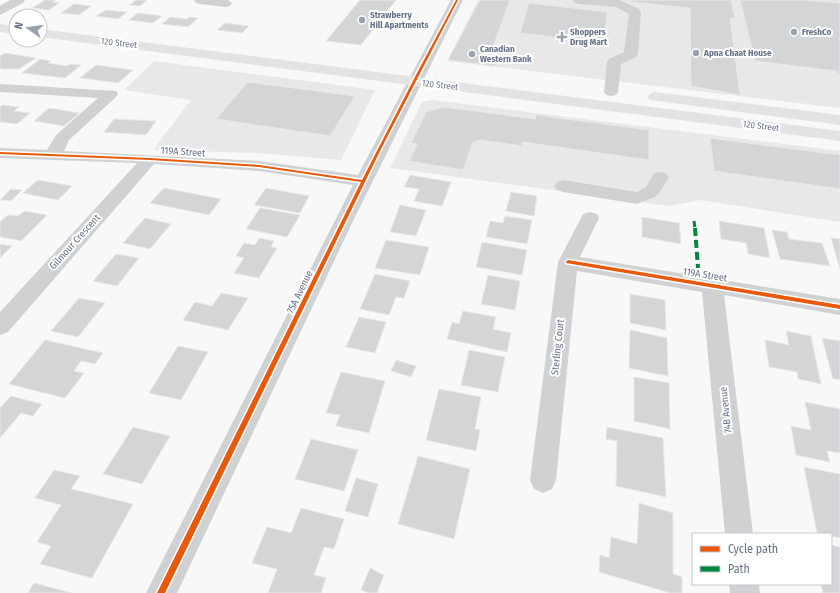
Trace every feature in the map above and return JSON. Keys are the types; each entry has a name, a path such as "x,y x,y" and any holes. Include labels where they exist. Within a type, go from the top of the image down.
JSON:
{"main road":[{"name":"120 Street","path":"48,24 394,65"},
{"name":"120 Street","path":"48,34 414,72 680,116 840,136"},
{"name":"120 Street","path":"414,72 445,71"},
{"path":"567,86 627,94"},
{"name":"120 Street","path":"643,96 840,120"},
{"path":"680,116 705,113 794,123 806,116"},
{"path":"818,133 830,131 840,132"}],"street":[{"path":"0,11 19,0"},
{"path":"200,0 226,3"},
{"name":"75A Avenue","path":"161,593 213,492 414,72 457,0"},
{"path":"579,0 619,4 635,12 631,54 614,62 612,92"},
{"path":"0,88 111,94 62,138 53,155"},
{"name":"119A Street","path":"0,153 150,159 258,166 363,181"},
{"name":"Gilmour Crescent","path":"0,326 150,159"},
{"path":"563,186 637,198 646,196 655,189 660,177"},
{"name":"Sterling Court","path":"543,480 568,262 590,218"},
{"name":"119A Street","path":"568,262 840,307"},
{"name":"74B Avenue","path":"712,286 739,533"}],"shaded area":[{"path":"478,0 840,0 840,108 447,61"},
{"path":"154,61 375,90 341,160 259,153 153,150 191,100 124,90"},
{"path":"432,100 840,151 840,222 700,200 669,206 390,168 422,102"}],"building":[{"path":"45,0 56,0 53,2 59,3 49,10 48,8 32,8"},
{"path":"136,0 147,0 140,6 130,5"},
{"name":"Strawberry Hill Apartments","path":"360,0 396,0 361,45 326,41"},
{"path":"480,0 510,0 490,55 498,56 495,66 448,60"},
{"path":"631,0 731,0 735,19 730,18 740,95 691,86 690,8 631,2"},
{"name":"FreshCo","path":"740,0 805,0 840,3 840,74 836,71 755,61"},
{"path":"529,3 607,12 604,43 520,33"},
{"path":"74,4 91,6 79,15 61,13"},
{"path":"106,10 127,12 118,19 96,16"},
{"path":"138,13 162,16 153,23 129,20"},
{"path":"170,17 187,19 189,17 198,18 188,27 162,24"},
{"path":"225,23 249,26 242,33 217,30"},
{"path":"5,53 36,58 19,69 0,69 0,56"},
{"path":"40,59 51,61 48,63 67,66 70,64 81,65 65,78 22,73"},
{"path":"96,65 133,70 118,83 80,78"},
{"path":"248,82 355,96 330,136 216,119"},
{"path":"3,105 19,107 14,111 30,113 17,124 0,122 0,107"},
{"path":"444,107 535,119 536,115 649,130 649,160 523,142 522,146 480,140 473,142 463,170 409,161 417,144 411,143 426,112"},
{"path":"49,108 79,113 64,126 34,121"},
{"path":"114,119 156,121 146,135 104,132"},
{"path":"710,138 840,155 840,189 714,171"},
{"path":"410,175 451,182 442,206 414,201 419,189 404,187"},
{"path":"38,180 72,186 58,200 23,193"},
{"path":"164,188 221,199 209,215 150,203"},
{"path":"266,188 309,196 300,213 254,205"},
{"path":"11,189 22,190 11,201 0,200"},
{"path":"511,192 537,196 534,216 506,211"},
{"path":"400,205 426,210 416,236 390,232"},
{"path":"260,208 300,215 287,237 246,229"},
{"path":"24,211 47,215 21,241 0,237 0,222 8,215 18,216"},
{"path":"505,216 532,220 527,244 486,237 490,221 503,223"},
{"path":"642,217 679,223 681,244 642,237"},
{"path":"145,218 171,224 150,249 123,243"},
{"path":"719,221 764,228 770,258 748,254 746,243 721,239"},
{"path":"772,230 787,232 789,239 822,243 830,266 780,259"},
{"path":"259,238 274,241 271,247 277,248 259,278 234,273 244,258 236,256 244,243 255,245"},
{"path":"831,238 840,239 840,269"},
{"path":"386,240 429,247 420,275 375,268"},
{"path":"482,242 527,250 522,275 476,267"},
{"path":"0,244 12,246 0,258"},
{"path":"116,254 139,258 117,286 93,281"},
{"path":"375,274 410,281 404,298 396,297 389,315 360,309"},
{"path":"488,275 520,281 515,310 481,304"},
{"path":"221,293 248,298 228,330 183,320 195,302 212,306"},
{"path":"630,294 665,300 666,330 630,323"},
{"path":"79,298 105,303 78,337 51,331"},
{"path":"463,311 496,317 493,329 511,333 507,352 447,339 452,322 459,324"},
{"path":"359,317 386,322 375,353 346,347"},
{"path":"630,330 667,338 668,376 629,368"},
{"path":"786,331 811,336 821,384 798,379 797,372 769,367 765,340 789,345"},
{"path":"822,338 840,341 840,380 833,379"},
{"path":"45,340 103,353 95,364 81,361 74,371 84,373 65,398 9,384"},
{"path":"178,346 208,352 181,400 149,393"},
{"path":"469,350 505,357 498,392 461,385"},
{"path":"396,360 416,366 411,377 391,371"},
{"path":"341,372 385,381 369,433 336,426 340,415 326,413"},
{"path":"634,377 669,383 670,429 634,421"},
{"path":"439,389 481,397 475,429 480,430 476,451 426,440"},
{"path":"11,396 42,404 33,416 21,413 0,438 0,408"},
{"path":"805,402 840,409 840,453 827,451 830,462 796,455 791,426 811,430"},
{"path":"133,427 170,436 142,484 103,474"},
{"path":"607,427 663,438 666,497 616,486 617,441 606,439"},
{"path":"311,439 358,450 344,491 295,479"},
{"path":"418,456 470,469 454,539 398,524"},
{"path":"804,467 840,474 840,538 832,536 832,533 817,533"},
{"path":"54,470 80,476 71,489 133,504 92,578 40,564 51,546 37,542 61,505 35,498"},
{"path":"356,478 378,484 368,517 345,511"},
{"path":"639,503 673,513 673,574 682,577 682,593 670,593 599,572 600,555 609,558 611,537 637,544"},
{"path":"301,508 344,519 334,549 324,547 314,575 326,578 321,593 268,593 277,569 252,563 267,527 291,533"},
{"path":"832,545 840,547 840,593 823,593 821,585 832,585"},
{"path":"370,568 384,575 377,593 369,593 361,590"},
{"path":"34,583 72,593 28,593"}],"marked path":[{"path":"694,221 698,268"}],"cycle path":[{"path":"161,593 344,221 418,73 457,0"},
{"path":"0,153 150,159 259,166 363,181"},
{"path":"568,262 840,307"}],"place":[{"name":"Strawberry Hill Apartments","path":"362,20"},
{"name":"FreshCo","path":"794,32"},
{"name":"Shoppers Drug Mart","path":"562,37"},
{"name":"Apna Chaat House","path":"696,53"},
{"name":"Canadian Western Bank","path":"472,54"}]}
